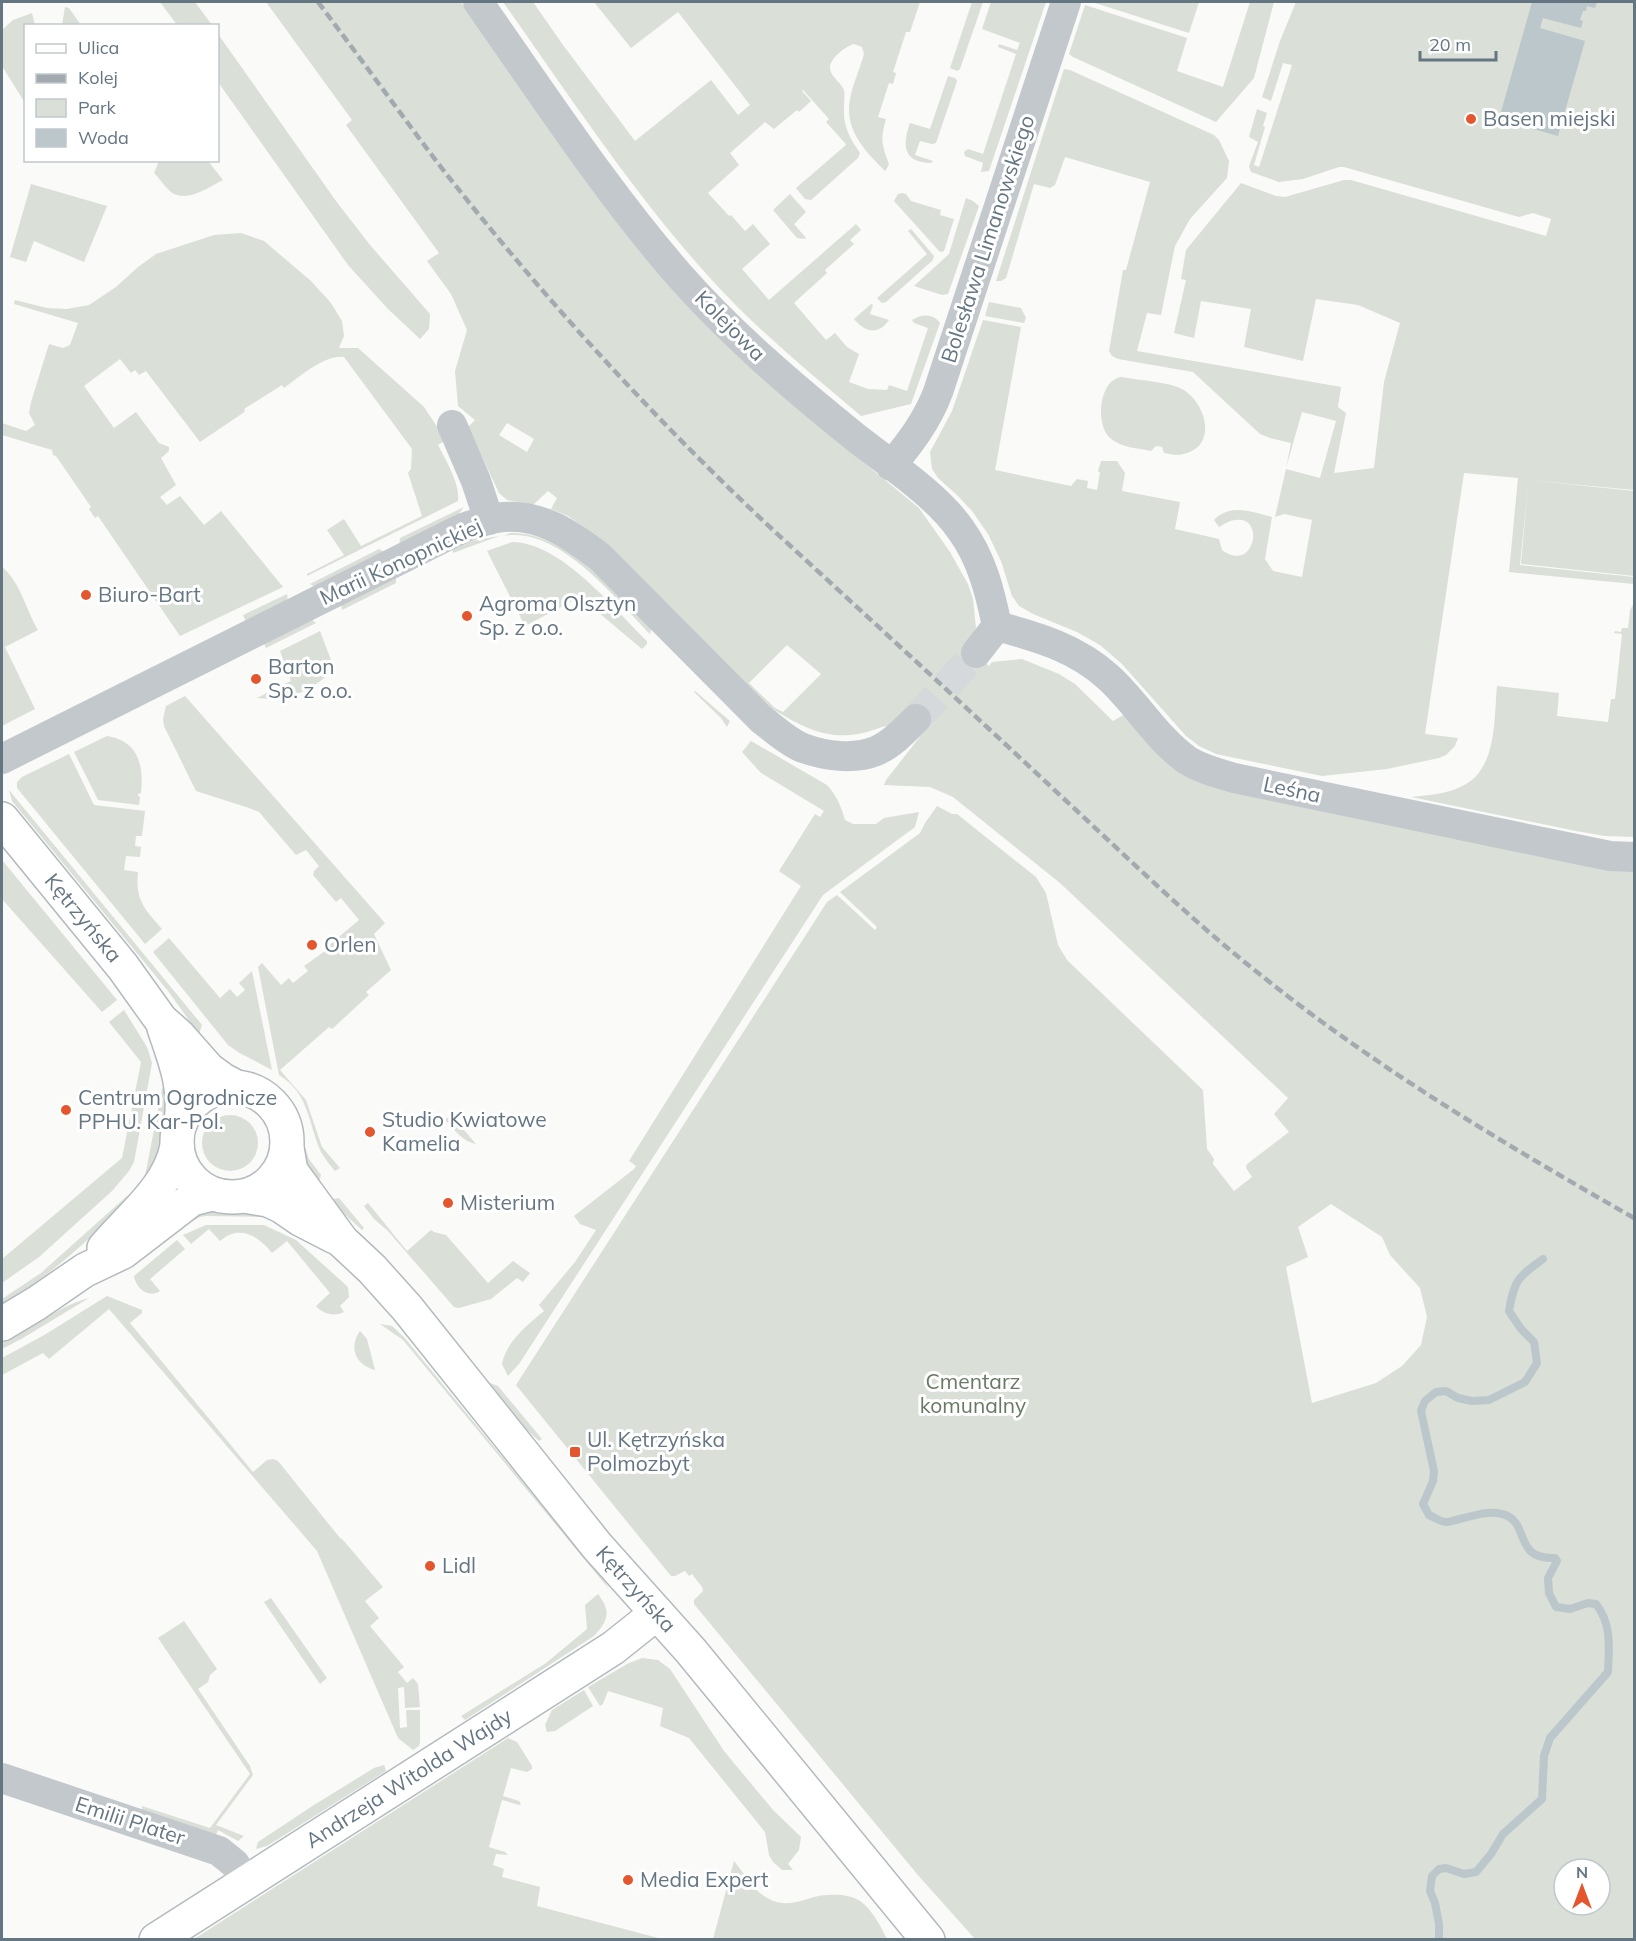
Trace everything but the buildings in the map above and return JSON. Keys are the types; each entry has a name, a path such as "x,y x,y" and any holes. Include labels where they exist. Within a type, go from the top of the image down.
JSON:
{"main road":[{"name":"Kętrzyńska","path":"2,819 123,967 161,1020 215,1076 237,1088"},
{"name":"Kętrzyńska","path":"161,1020 181,1083 183,1107 179,1134"},
{"path":"2,1324 37,1304 85,1270 123,1252 192,1199 255,1192 273,1179 280,1170 287,1148 283,1122 275,1108 262,1096 237,1088 214,1090 203,1095 186,1111 174,1160 163,1182 85,1270"},
{"path":"179,1134 182,1166 188,1175 195,1183 228,1195"},
{"name":"Kętrzyńska","path":"287,1148 291,1171 342,1241 372,1269 450,1359 524,1457 575,1519 692,1651 928,1940"},
{"name":"Kętrzyńska","path":"228,1195 268,1200 342,1241"},
{"name":"Andrzeja Witolda Wajdy","path":"156,1940 613,1648 657,1613"}],"street":[{"name":"Kolejowa","path":"478,2 598,170 680,275 717,315 766,362 935,502 960,529 983,571 997,626"},
{"name":"Bolesława Limanowskiego","path":"891,466 918,431 933,405 1066,2"},
{"path":"452,425 476,481 489,520"},
{"name":"Marii Konopnickiej","path":"2,759 463,528 489,520 516,517 536,520 555,527 577,539 600,557 761,718 802,747 828,754 856,756 877,751 895,740 916,719"},
{"path":"976,653 997,626"},
{"name":"Leśna","path":"997,626 1050,641 1091,663 1109,677 1170,746 1206,770 1234,778 1570,848 1610,856 1635,857"},
{"name":"Emilii Plater","path":"2,1778 219,1851 235,1864 245,1883"}],"green space":[{"path":"160,2 195,2 211,24 176,24"},
{"name":"Cmentarz komunalny","path":"266,2 461,2 570,155 851,452 919,508 950,552 968,584 973,599 976,628 966,644 989,666 992,662 1022,659 1059,674 1075,684 1113,721 1125,714 1150,743 1634,869 1634,1939 975,1939 917,1874 694,1604 694,1600 703,1591 692,1574 689,1576 685,1571 671,1576 516,1385 827,902 837,895 875,930 877,927 840,892 920,833 937,806 952,814 957,814 1036,877 1046,893 1058,945 1067,960 1203,1090 1207,1149 1214,1159 1213,1164 1234,1191 1252,1177 1246,1168 1247,1164 1289,1132 1274,1114 1288,1098 1060,883 953,797 930,787 884,785 926,729 894,726 858,734 834,735 812,730 792,720 771,708 588,530 568,516 551,509 557,498 548,491 533,505 507,500 499,493 468,427 475,420 458,406 455,371 467,330 451,294 427,261 439,253 346,125 352,120","holes":["507,423 534,439 527,452 499,435","787,645 821,674 783,712 775,708 749,683","1331,1204 1382,1237 1390,1255 1420,1288 1427,1317 1421,1345 1402,1366 1376,1383 1312,1403 1286,1267 1308,1257 1298,1227"]},
{"path":"503,2 533,2 635,141 711,80 738,115 750,105 678,12 631,48 594,2 920,2 910,32 906,32 893,72 896,73 893,84 889,83 878,117 886,119 883,142 889,164 885,171 864,148 850,121 850,99 864,54 862,47 854,44 833,59 830,70 844,90 846,127 860,153 858,158 811,200 805,199 796,188 846,145 826,122 829,119 803,90 811,101 774,129 765,122 730,153 739,165 708,193 745,231 753,224 770,244 742,269 769,300 856,224 861,230 850,240 854,244 794,303 826,340 835,333 847,347 859,354 849,382 868,389 887,390 889,385 907,391 928,328 912,320 919,317 934,317 940,323 911,404 861,416 783,350 746,315 710,278 654,212 602,143"},
{"path":"972,2 983,2 960,69 957,71 950,68"},
{"path":"991,2 1046,2 989,171 981,172 983,163 965,156 964,152 968,149 983,154 1016,54 998,47 999,44 1017,50 1020,43 982,29"},
{"path":"1092,2 1199,2 1189,33"},
{"path":"1250,2 1274,2 1254,78 1216,122 1069,54 1085,5 1187,38 1177,71 1223,87"},
{"path":"1296,2 1634,2 1634,490 1528,480 1634,491 1634,576 1521,564 1528,487 1520,565 1634,577 1634,584 1509,572 1518,478 1464,473 1425,734 1458,738 1455,746 1439,758 1387,769 1322,776 1216,754 1199,746 1186,736 1122,664 1100,645 1019,606 1012,596 1001,561 988,534 972,511 938,478 932,469 930,452 952,411 983,320 1021,327 995,470 1071,486 1077,479 1088,481 1087,488 1097,490 1101,461 1117,461 1125,473 1122,491 1180,502 1175,529 1219,539 1222,550 1233,555 1242,555 1248,550 1253,534 1251,526 1245,521 1236,520 1219,527 1214,520 1235,510 1272,517 1265,559 1273,571 1302,577 1312,520 1284,514 1275,517 1286,469 1320,478 1336,421 1302,412 1286,468 1291,443 1260,434 1193,372 1118,359 1109,351 1123,270 1126,270 1150,182 1065,157 1055,185 1050,188 1034,184 1006,278 996,281 1064,69 1214,135 1219,140 1229,161 1227,178 1190,219 1175,246 1161,315 1147,313 1137,351 1341,387 1338,407 1346,413 1334,473 1374,468 1384,382 1400,323 1358,305 1316,299 1303,361 1244,347 1251,309 1201,301 1194,338 1174,333 1186,280 1181,279 1186,250 1241,183 1285,197 1351,180 1546,236 1551,219 1533,213 1519,217 1344,167 1303,179 1279,182 1251,172 1249,166 1258,142 1249,137 1257,109 1267,113 1254,165 1259,167 1292,65 1283,63 1271,101 1262,97 1280,41"},
{"path":"65,7 69,8 80,24 62,24"},
{"path":"32,13 35,24 24,24 24,101 2,66 2,30 13,20"},
{"path":"219,35 336,201 370,245 430,314 429,329 420,339 388,309 348,265 219,83"},
{"path":"948,76 957,81 936,143 920,141 915,155 933,161 931,163 915,160 910,156 906,146 910,123 930,129"},
{"path":"159,162 209,162 223,180 193,194 180,196 166,187 154,173"},
{"path":"31,184 107,206 84,262 34,241 26,262 10,257"},
{"path":"790,194 806,212 794,224 805,239 797,238 773,210"},
{"path":"898,194 906,194 911,201 941,210 940,215 954,219 944,251 940,252 894,201"},
{"path":"966,198 979,206 948,294 942,295 914,286 949,254"},
{"path":"911,229 934,256 933,260 886,302 882,303 877,298 927,254 908,231"},
{"path":"241,233 264,241 311,281 331,303 342,321 344,336 339,348 358,348 424,407 446,440 438,445 455,480 458,501 307,576 344,555 327,530 344,519 361,546 422,516 408,473 411,469 412,449 344,357 329,359 284,388 282,385 244,409 243,413 200,442 146,371 139,375 135,370 131,373 120,359 84,386 114,428 136,412 159,443 169,447 169,451 161,458 176,485 160,497 167,505 180,496 204,525 221,511 283,587 180,636 98,516 95,518 89,509 91,507 56,456 53,455 52,450 2,435 2,423 26,431 35,425 29,413 49,344 63,348 70,345 78,323 14,304 15,300 47,308 67,309 89,305 116,287 156,254 214,235"},
{"path":"989,302 1021,308 1026,318 1024,323 985,316"},
{"path":"871,304 873,305 870,314 889,320 876,330 863,327 854,319"},
{"path":"1121,377 1169,385 1182,389 1190,395 1202,413 1205,424 1205,434 1201,443 1194,450 1176,455 1164,453 1162,447 1156,446 1151,451 1124,446 1110,438 1102,423 1102,403 1108,386"},
{"path":"464,507 456,517 399,547 400,538"},
{"path":"510,533 529,535 569,552 606,581 652,626 650,634 603,585 565,553 545,542 524,536 504,536"},
{"path":"499,536 453,553 452,546 457,544"},
{"path":"512,542 531,545 568,565 603,596 647,641 647,644 642,649 580,597 525,626 487,551"},
{"path":"379,549 386,553 317,588 310,584"},
{"path":"2,567 14,580 38,630 5,647 35,709 2,726"},
{"path":"396,574 396,583 342,610 341,602"},
{"path":"287,594 288,602 246,622 243,615"},
{"path":"1634,603 1634,837 1605,836 1576,831 1411,797 1453,790 1466,784 1484,766 1492,740 1497,686 1559,693 1557,716 1608,722 1611,699 1615,699 1622,634 1614,633 1615,631 1621,632 1622,628 1628,628 1630,610"},
{"path":"310,618 316,623 266,648 264,643"},
{"path":"320,631 334,668 318,683 299,693 279,698 257,698 291,681 280,651"},
{"path":"695,691 730,721 727,727 721,718"},
{"path":"185,696 385,923 374,934 391,970 366,992 369,995 332,1029 329,1027 280,1070 306,1100 322,1147 340,1168 335,1171 321,1152 307,1110 297,1091 279,1075 258,967 262,963 281,985 289,978 293,983 308,971 304,966 328,949 327,947 359,920 341,898 336,902 313,875 319,866 306,850 296,855 259,812 196,791 164,726 163,719 166,706"},
{"path":"107,736 126,743 137,756 142,782 141,793 138,794 139,805 98,800 74,752"},
{"path":"751,741 827,785 838,801 845,820 853,824 876,824 884,818 919,812 915,827 823,895 519,1364 508,1376 502,1364 508,1348 518,1334 544,1311 539,1305 575,1262 596,1230 580,1224 574,1216 634,1169 636,1166 629,1161 801,886 779,871 815,814 820,817 824,811 761,773 742,752"},
{"path":"69,754 94,805 145,811 142,836 136,836 135,846 141,847 140,857 126,856 124,870 138,872 138,890 142,904 162,929 145,944 17,788 17,782 22,777"},
{"path":"9,790 202,1025 199,1034 168,991 12,801"},
{"path":"2,860 117,1000 102,1012 2,899"},
{"path":"169,938 220,998 230,989 237,997 245,990 239,983 252,971 272,1070 228,1045 153,952"},
{"path":"124,1010 147,1047 152,1063 134,1162 112,1191 39,1257 2,1283 2,1259 122,1158 141,1062 109,1022"},
{"path":"170,1082 169,1109 163,1130 162,1153 144,1181 162,1089"},
{"path":"230,1115 241,1117 250,1123 256,1132 258,1143 256,1154 250,1163 241,1169 230,1171 219,1169 210,1163 204,1154 202,1143 204,1132 210,1123 219,1117"},
{"path":"451,1115 476,1144 463,1138 445,1120"},
{"path":"302,1138 309,1159 321,1175 317,1188 301,1157 300,1139"},
{"path":"127,1196 133,1198 70,1255 37,1282 2,1305 2,1299 41,1273"},
{"path":"339,1198 364,1228 362,1230 329,1200"},
{"path":"368,1203 407,1251 431,1230 446,1235 488,1283 513,1261 530,1273 523,1282 517,1278 491,1299 459,1308 454,1307 387,1230 374,1219 364,1206"},
{"path":"206,1209 227,1212 260,1210 279,1223 265,1217 206,1216 183,1226"},
{"path":"206,1225 264,1225 296,1240 348,1287 349,1297 340,1306 344,1312 329,1314 316,1306 330,1293 287,1241 272,1253 255,1237 248,1234 235,1233 220,1241 209,1229 191,1244 183,1235"},
{"path":"177,1240 185,1249 150,1279 160,1291 151,1294 143,1291 137,1285 134,1276"},
{"path":"107,1296 142,1310 142,1313 130,1323 253,1472 267,1460 278,1461 383,1587 365,1601 379,1618 370,1626 404,1667 398,1672 407,1683 413,1678 418,1684 420,1707 405,1708 404,1687 398,1688 400,1728 407,1727 406,1710 420,1710 419,1746 413,1750 398,1738 317,1551 109,1309 49,1359 43,1353 2,1375 2,1358"},
{"path":"89,1298 2,1349 2,1343 55,1312"},
{"path":"380,1324 392,1326 404,1337 609,1589 403,1340"},
{"path":"360,1331 367,1339 375,1370 368,1368 356,1355 354,1349 356,1337"},
{"path":"490,1383 498,1386 542,1439 539,1441 516,1420"},
{"path":"598,1594 605,1605 606,1615 603,1625 594,1636 465,1720 461,1716 546,1663 587,1629 585,1605"},
{"path":"271,1598 327,1678 320,1684 264,1602"},
{"path":"184,1621 217,1669 210,1675 208,1682 198,1689 250,1766 253,1775 216,1825 244,1836 238,1841 218,1830 215,1837 142,1812 142,1806 210,1828 250,1774 158,1638"},
{"path":"642,1658 658,1660 670,1669 724,1751 773,1810 801,1837 799,1850 788,1864 793,1870 782,1870 773,1862 769,1855 765,1832 689,1738 660,1726 663,1708 608,1691 600,1706 588,1687 627,1664"},
{"path":"584,1690 593,1706 555,1731 547,1732 545,1725 552,1710"},
{"path":"508,1738 517,1742 532,1769 527,1772 511,1768 503,1796 519,1801 521,1804 502,1800 489,1847 508,1855 496,1854 493,1865 504,1869 502,1877 540,1887 537,1906 662,1939 194,1939"},
{"path":"384,1765 386,1771 267,1846 256,1849 258,1842 314,1805 374,1768"},
{"path":"734,1861 758,1892 781,1903 832,1895 855,1898 872,1913 887,1939 713,1939"}],"water":[{"path":"1532,2 1597,2 1595,8 1587,6 1586,11 1583,11 1580,20 1583,21 1581,28 1543,18 1540,28 1585,41 1558,136 1499,119"}],"waterway":[{"path":"1439,1940 1439,1924 1430,1891 1432,1876 1439,1869 1446,1868 1464,1874 1476,1872 1491,1854 1503,1834 1542,1799 1544,1756 1550,1738 1608,1672 1607,1628 1596,1604 1588,1603 1570,1609 1556,1607 1549,1593 1548,1578 1557,1561 1555,1558 1542,1557 1533,1553 1527,1547 1511,1518 1502,1514 1485,1513 1444,1522 1429,1515 1423,1504 1433,1481 1434,1471 1421,1411 1425,1401 1436,1392 1446,1391 1458,1398 1472,1401 1489,1400 1525,1382 1537,1363 1534,1342 1521,1329 1509,1311 1518,1280 1543,1259"}],"tunnel":[{"path":"916,719 976,653"}],"railway":[{"path":"318,2 476,211 556,306 640,398 773,530 1161,889 1236,955 1351,1043 1491,1134 1634,1218"}],"place":[{"name":"Basen miejski","path":"1471,119"},
{"name":"Biuro-Bart","path":"86,595"},
{"name":"Agroma Olsztyn Sp. z o.o.","path":"467,616"},
{"name":"Barton Sp. z o.o.","path":"256,679"},
{"name":"Orlen","path":"312,945"},
{"name":"Centrum Ogrodnicze PPHU. Kar-Pol.","path":"66,1110"},
{"name":"Studio Kwiatowe Kamelia","path":"370,1132"},
{"name":"Misterium","path":"448,1203"},
{"name":"Ul. Kętrzyńska Polmozbyt","path":"575,1452"},
{"name":"Lidl","path":"430,1566"},
{"name":"Media Expert","path":"628,1880"}]}
